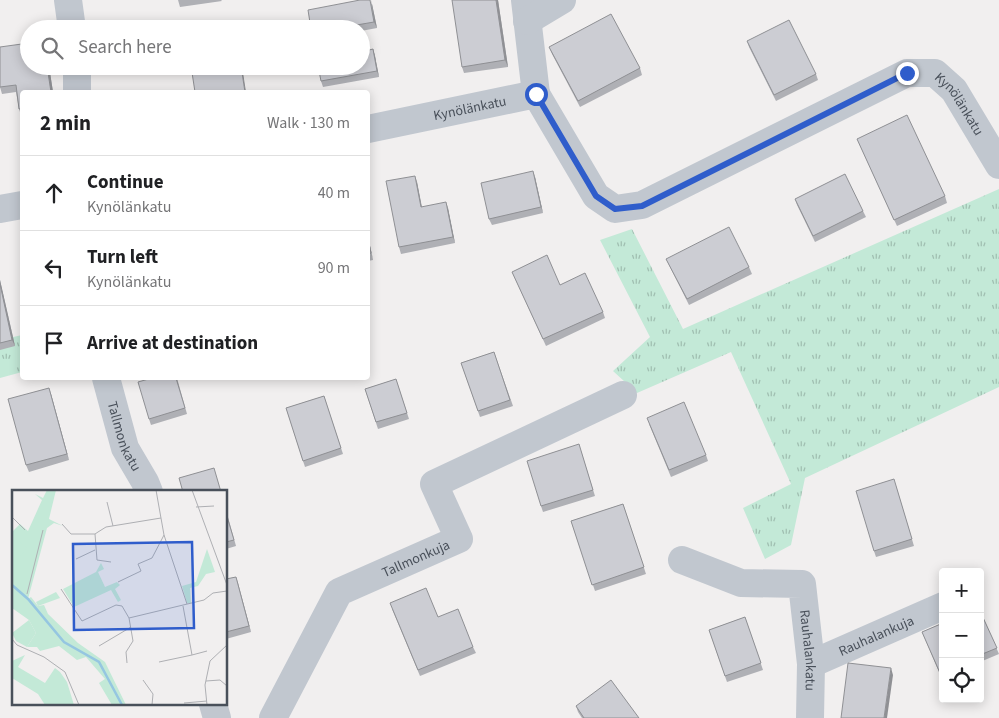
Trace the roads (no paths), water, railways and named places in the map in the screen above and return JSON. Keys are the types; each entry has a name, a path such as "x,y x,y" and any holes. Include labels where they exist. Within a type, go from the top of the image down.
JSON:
{"street":[{"path":"68,0 71,20"},
{"path":"536,94 526,10 562,0"},
{"name":"Kynölänkatu","path":"370,129 536,94 596,196 615,209 642,206 907,73 935,73 954,90 999,165"},
{"path":"76,75 77,90"},
{"path":"0,209 20,204"},
{"name":"Tallmonkatu","path":"107,380 125,448 148,490"},
{"name":"Tallmonkuja","path":"273,718 339,592 459,539 434,484 624,395"},
{"name":"Rauhalankatu","path":"682,560 741,583 802,584 811,664 810,718"},
{"name":"Rauhalankuja","path":"811,664 939,608"},
{"path":"214,706 218,718"}]}
